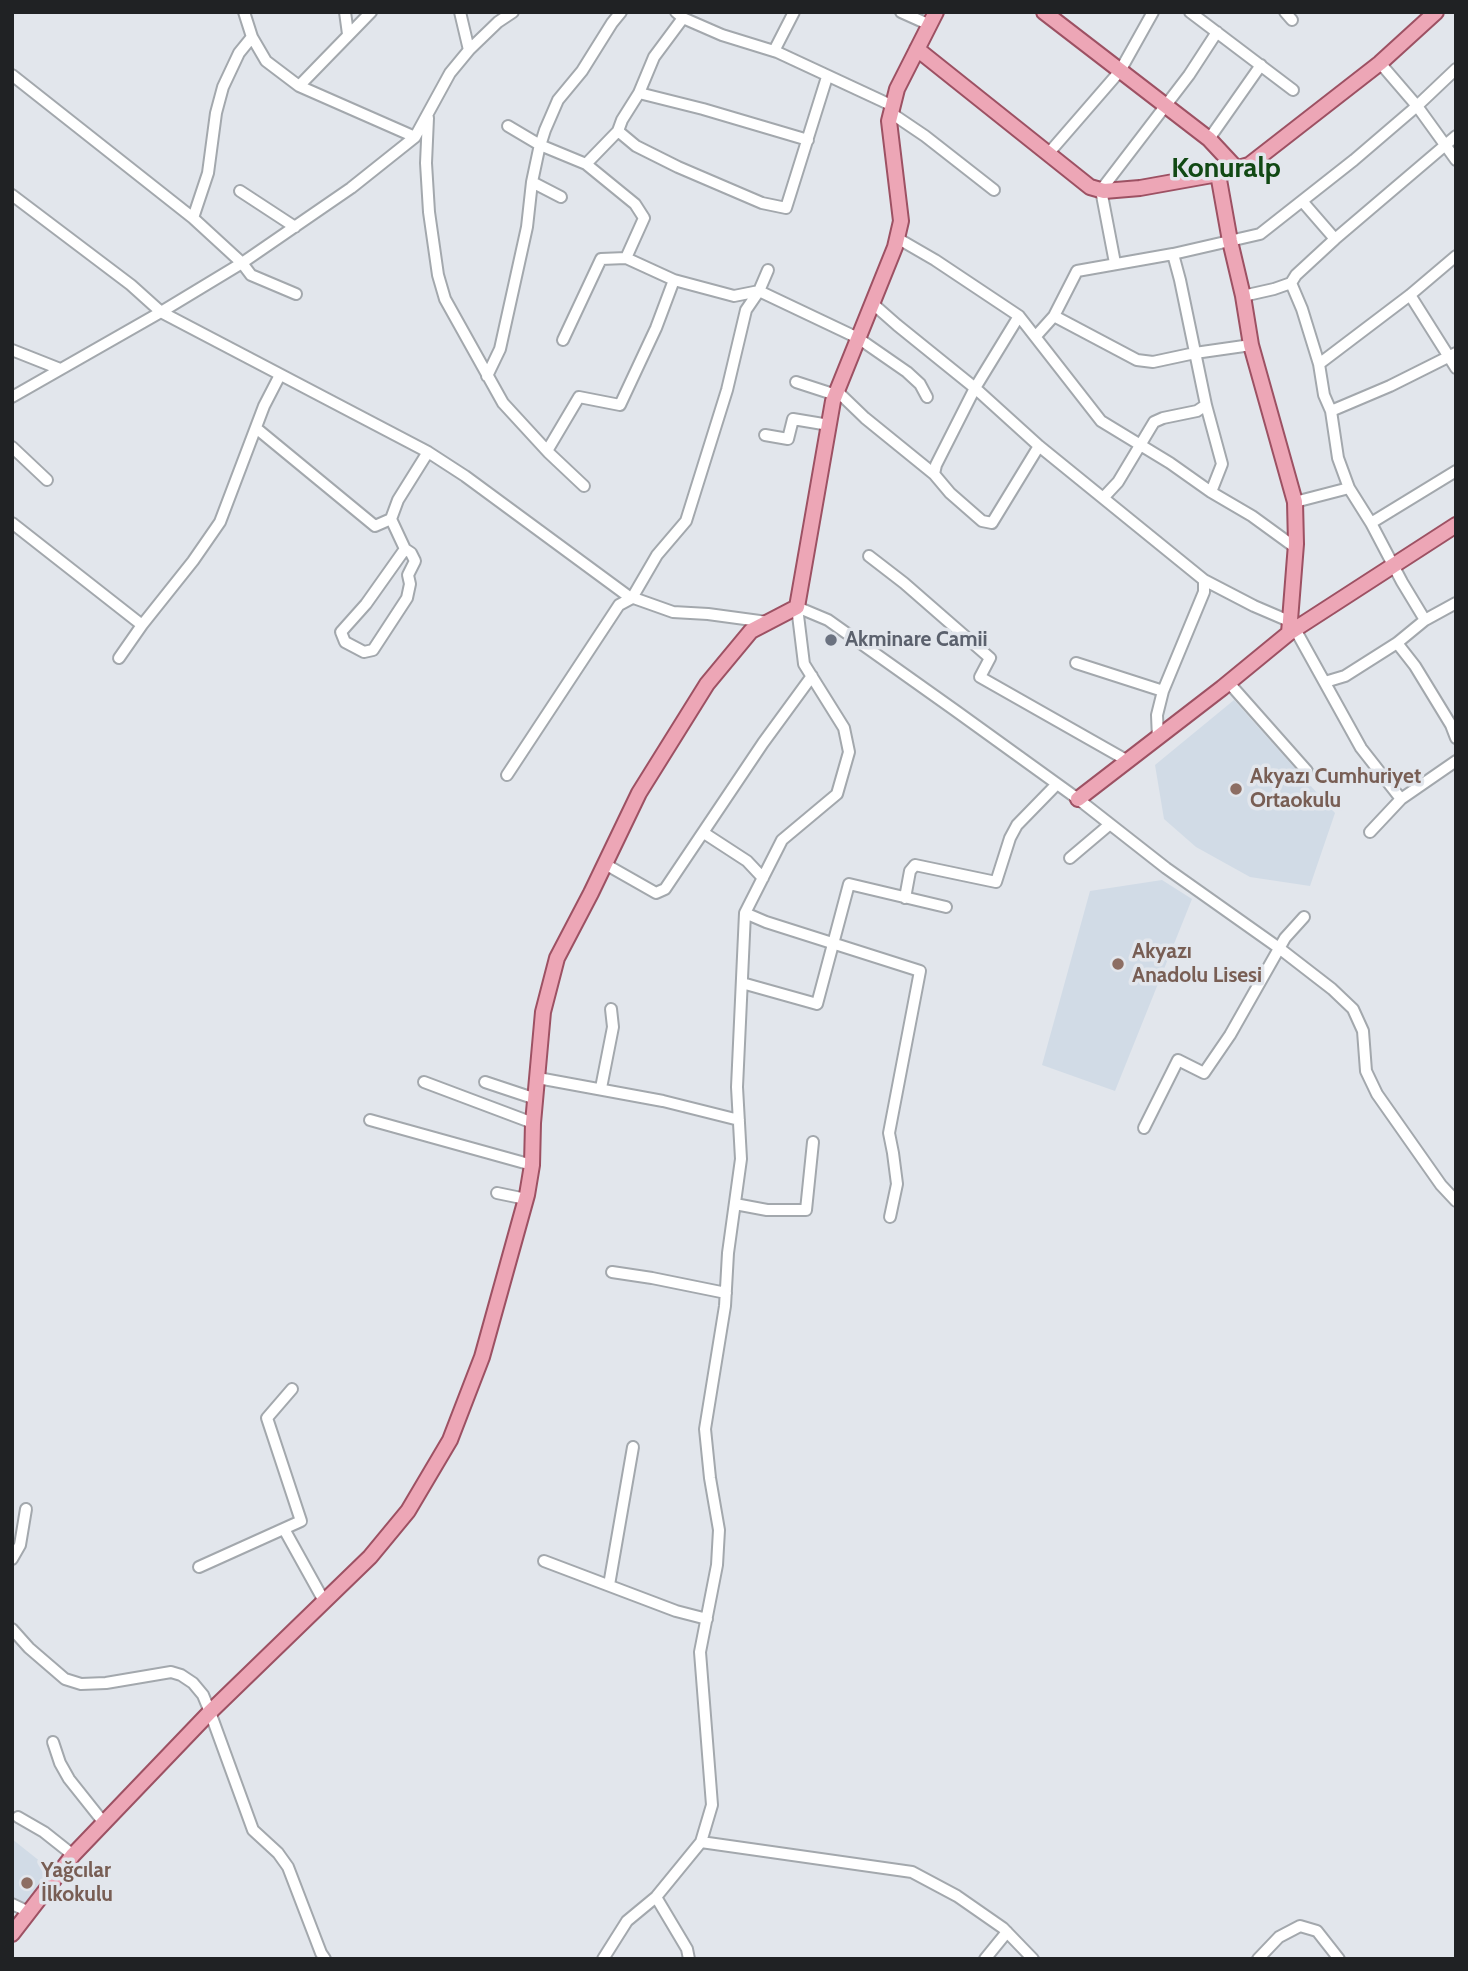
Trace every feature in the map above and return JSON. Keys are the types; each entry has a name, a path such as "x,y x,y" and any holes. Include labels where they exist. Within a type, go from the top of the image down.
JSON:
{"main road":[{"path":"1044,12 1166,104 1209,139 1236,168"},
{"path":"917,49 1090,187 1101,190 1140,188 1218,174 1249,165 1380,63 1436,12"},
{"path":"12,1934 73,1855 210,1712 370,1557 408,1511 450,1440 482,1357 526,1199 532,1165 543,1012 557,958 639,793 707,684 751,631 797,607 836,393 897,238 901,221 889,121 897,89 933,18"},
{"path":"1218,174 1251,345 1295,502 1296,548 1291,628"},
{"path":"1078,799 1229,682 1291,628 1456,525"}],"street":[{"path":"244,12 252,37 266,61 299,86 415,137"},
{"path":"345,12 348,34"},
{"path":"299,86 371,12"},
{"path":"460,12 469,50"},
{"path":"12,397 242,263 351,188 415,137 450,73 469,50 498,22 513,12"},
{"path":"487,376 500,349 527,227 540,145 558,100 582,71 621,12"},
{"path":"774,51 794,12"},
{"path":"901,12 933,18"},
{"path":"1048,154 1120,71 1153,12"},
{"path":"1190,12 1293,90"},
{"path":"586,164 618,131 639,93 653,57 680,15 722,35 774,51 892,109 994,190"},
{"path":"1115,263 1101,190 1189,75 1217,32"},
{"path":"193,218 208,173 216,113 223,87 239,53 252,37"},
{"path":"1380,63 1417,106 1456,160"},
{"path":"1209,139 1261,65"},
{"path":"1036,336 1054,316 1077,271 1173,254 1260,233 1354,160 1456,69"},
{"path":"12,75 193,218 242,263 251,275 296,294"},
{"path":"618,131 636,146 678,167 762,203 786,208 827,77"},
{"path":"639,93 808,140"},
{"path":"428,116 426,175 429,212 438,275 445,299 503,403 584,486"},
{"path":"508,125 540,145 586,164 635,204 644,218 626,258"},
{"path":"1243,296 1291,283 1296,275 1335,239 1456,136"},
{"path":"533,182 561,197"},
{"path":"240,191 295,227"},
{"path":"12,195 131,285 161,312 428,452 632,598 673,612 767,622"},
{"path":"1302,201 1335,239"},
{"path":"897,238 1019,316 1101,421 1252,516 1296,548"},
{"path":"1173,254 1206,405 1222,464 1210,492"},
{"path":"1319,364 1410,295 1456,256"},
{"path":"563,340 601,259 626,258 674,280 734,296 759,291 858,338 907,372 920,384 927,397"},
{"path":"507,775 601,631 620,605 632,598 657,555 686,521 727,390 746,310 759,291 768,270"},
{"path":"547,451 579,397 620,405 656,328 674,280"},
{"path":"1291,283 1319,364 1324,395 1331,411 1338,458 1349,488 1425,620"},
{"path":"1410,295 1452,355 1456,368"},
{"path":"872,303 975,388 1039,446 1204,580 1291,628 1325,682 1361,748 1401,799"},
{"path":"934,474 975,388 1019,316"},
{"path":"1054,316 1137,360 1153,362 1251,345"},
{"path":"12,350 60,369"},
{"path":"1331,411 1452,355"},
{"path":"119,658 193,561 219,522 264,407 280,375"},
{"path":"796,382 836,393 934,474 950,493 982,521 992,523 1039,446"},
{"path":"1103,498 1118,482 1154,422 1197,411 1206,405"},
{"path":"765,435 788,439 793,419 829,425"},
{"path":"256,428 375,526 391,519"},
{"path":"12,447 47,480"},
{"path":"405,549 366,604 341,632 345,642 363,652 373,650 407,598 410,584 408,575 415,561 405,549 391,519 398,500 428,452"},
{"path":"1371,523 1456,471"},
{"path":"1295,502 1349,488"},
{"path":"12,523 142,625"},
{"path":"869,556 990,658 980,677 1128,761"},
{"path":"1158,739 1157,715 1163,691 1204,592 1204,580"},
{"path":"1325,682 1345,676 1397,643 1425,620 1456,603"},
{"path":"603,1959 628,1921 656,1897 701,1842 712,1805 700,1652 717,1564 719,1530 705,1429 726,1307 728,1253 741,1159 737,1087 745,913 782,840 837,794 849,752 844,728 804,664 797,607 828,620 956,711 1332,989 1353,1009 1363,1031 1366,1071 1377,1094 1441,1185 1456,1201"},
{"path":"1397,643 1415,666 1456,738"},
{"path":"1076,663 1163,691"},
{"path":"605,864 656,893 665,889 763,743 812,676"},
{"path":"1229,682 1307,771"},
{"path":"1370,832 1401,799 1456,761"},
{"path":"905,898 910,871 915,865 996,882 1017,825 1056,785"},
{"path":"1070,858 1109,825"},
{"path":"704,833 747,861 763,878"},
{"path":"742,983 817,1004 849,884 946,907"},
{"path":"745,913 920,971 889,1133 897,1184 890,1217"},
{"path":"1144,1128 1178,1060 1204,1073 1230,1035 1279,948 1304,917"},
{"path":"601,1088 613,1027 611,1009"},
{"path":"538,1078 601,1088 739,1120"},
{"path":"424,1082 533,1123"},
{"path":"485,1082 536,1099"},
{"path":"370,1120 532,1165"},
{"path":"735,1204 767,1210 806,1210 813,1142"},
{"path":"497,1193 526,1199"},
{"path":"612,1272 726,1293"},
{"path":"199,1567 301,1521 267,1418 292,1390"},
{"path":"609,1585 633,1447"},
{"path":"12,1559 20,1545 26,1509"},
{"path":"284,1529 324,1601"},
{"path":"544,1561 676,1611 707,1619"},
{"path":"12,1629 29,1648 65,1679 81,1684 106,1683 171,1672 181,1675 193,1684 203,1695 210,1712 253,1830 278,1853 288,1867 325,1959"},
{"path":"53,1742 69,1779 104,1823"},
{"path":"19,1817 44,1832 73,1855"},
{"path":"701,1842 912,1872 957,1896 1007,1932 1033,1959"},
{"path":"656,1897 687,1949 689,1959"},
{"path":"12,1904 29,1912"},
{"path":"1258,1959 1279,1937 1300,1926 1317,1931 1339,1959"},
{"path":"985,1959 1007,1932"}],"shaded area":[{"name":"Akyazı Cumhuriyet Ortaokulu","path":"1234,700 1335,813 1310,886 1250,877 1196,847 1164,819 1155,765"},
{"name":"Akyazı Anadolu Lisesi","path":"1162,880 1192,899 1115,1091 1042,1065 1090,891"},
{"name":"Yağcılar İlkokulu","path":"12,1839 51,1870 25,1905 12,1896"}],"place":[{"name":"Akminare Camii","path":"831,640"},
{"name":"Akyazı Cumhuriyet Ortaokulu","path":"1236,789"},
{"name":"Akyazı Anadolu Lisesi","path":"1118,964"},
{"name":"Yağcılar İlkokulu","path":"27,1883"}],"district":[{"name":"Konuralp","path":"1226,169"}]}
